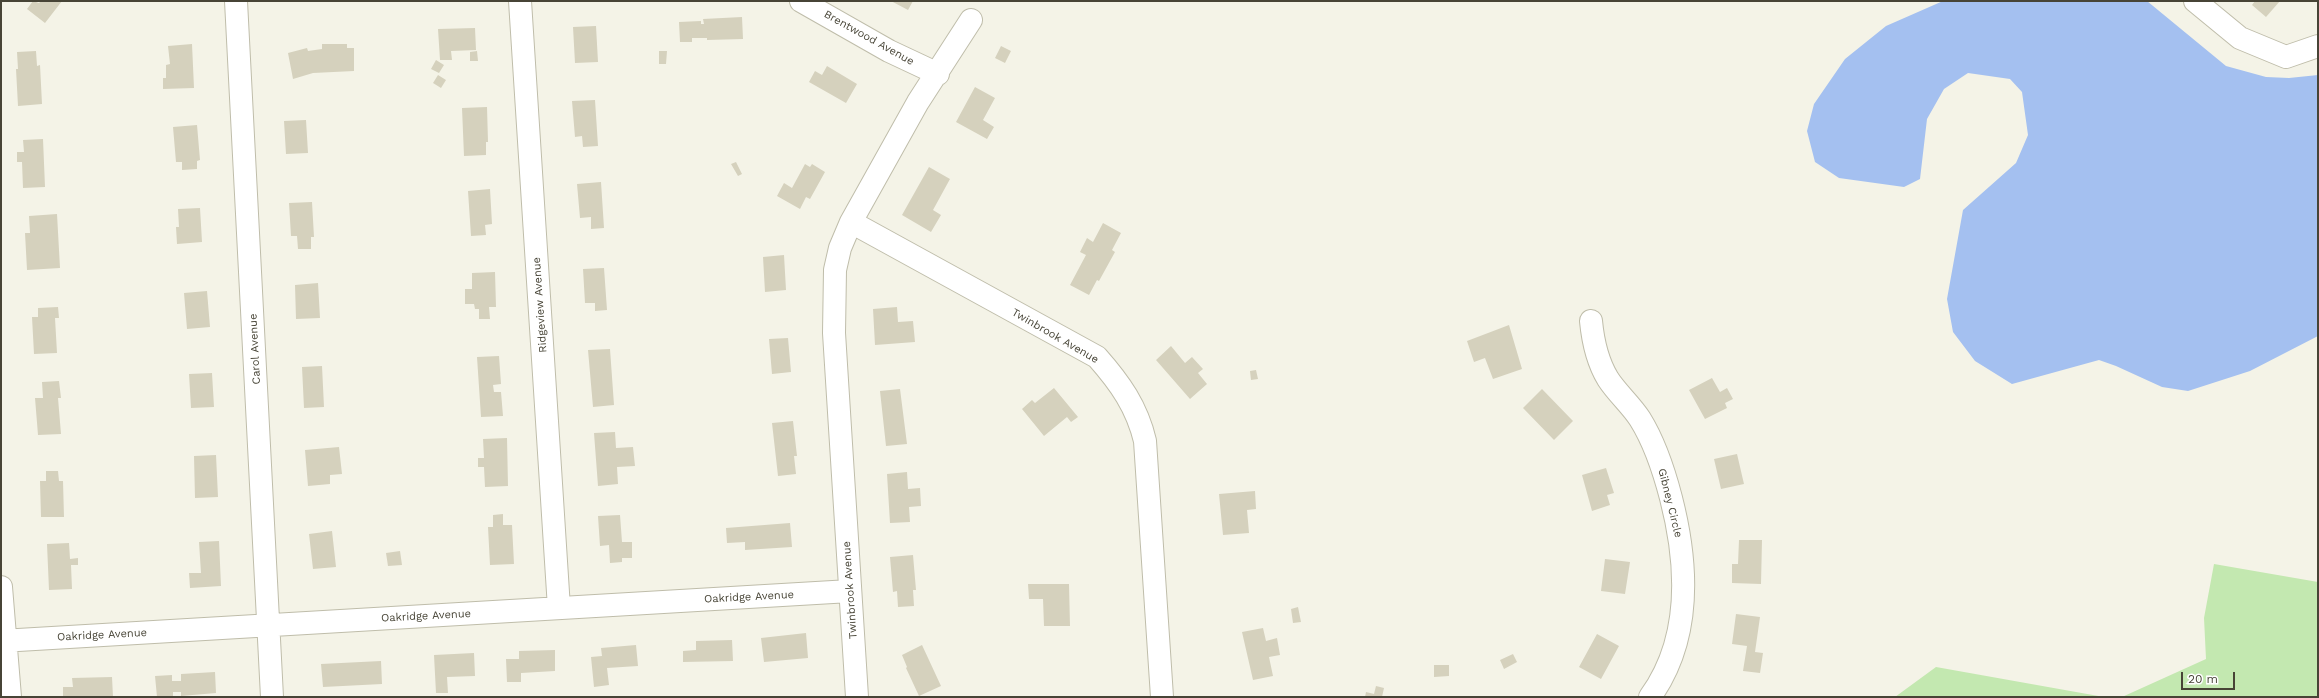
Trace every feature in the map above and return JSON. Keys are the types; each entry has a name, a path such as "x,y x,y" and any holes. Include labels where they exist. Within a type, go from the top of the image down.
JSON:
{"street":[{"name":"Carol Avenue","path":"236,1 270,626 272,697"},
{"name":"Ridgeview Avenue","path":"520,1 560,608"},
{"name":"Brentwood Avenue","path":"801,1 889,51 938,74"},
{"path":"2195,1 2240,38 2286,58 2318,46"},
{"name":"Twinbrook Avenue","path":"857,697 834,333 835,270 840,248 851,222 918,102 938,74 971,20"},
{"name":"Twinbrook Avenue","path":"851,222 1097,357 1121,385 1140,420 1145,441 1162,697"},
{"name":"Gibney Circle","path":"1591,321 1594,345 1608,379 1640,419 1652,443 1665,476 1682,552 1684,594 1679,628 1669,661 1650,697"},
{"path":"1,588 2,641 10,697"},
{"name":"Oakridge Avenue","path":"2,641 850,591"}],"green space":[{"path":"2214,564 2318,582 2318,697 2122,697 2206,659 2204,618"},
{"path":"1936,667 2104,697 1895,697"}],"water":[{"path":"1943,1 2147,1 2226,66 2266,77 2289,78 2318,75 2318,336 2250,371 2188,391 2162,387 2099,360 2012,384 1975,361 1953,332 1947,299 1963,210 2016,163 2028,135 2022,92 2010,79 1968,73 1944,89 1927,119 1920,179 1904,187 1839,178 1815,162 1807,131 1814,104 1845,59 1886,26"}],"building":[{"path":"33,1 39,3 41,1 62,1 45,23 27,9"},
{"path":"891,1 913,1 908,10"},
{"path":"2255,1 2280,1 2266,17 2252,5"},
{"path":"742,17 743,39 707,40 707,38 692,38 692,42 680,42 679,22 701,21 701,24 704,24 703,19"},
{"path":"596,26 598,62 575,63 573,27"},
{"path":"475,28 476,50 451,51 452,60 440,60 438,29"},
{"path":"192,44 194,88 163,89 163,78 166,78 166,65 170,64 168,46"},
{"path":"322,44 347,44 347,48 354,48 354,71 313,73 293,79 288,53 307,48 308,51 322,49"},
{"path":"1001,46 1011,51 1005,63 995,58"},
{"path":"36,51 37,66 40,65 42,104 18,106 16,69 18,69 17,52"},
{"path":"477,51 478,61 470,61 470,52"},
{"path":"659,51 667,51 666,64 659,64"},
{"path":"436,60 444,65 439,73 431,69"},
{"path":"827,66 857,84 846,103 809,82 815,71 822,75"},
{"path":"438,75 446,80 441,88 433,83"},
{"path":"975,87 995,98 983,120 994,127 987,139 956,122"},
{"path":"595,100 598,146 583,147 582,136 575,137 572,101"},
{"path":"487,107 488,142 486,142 486,155 464,156 462,108"},
{"path":"306,120 308,153 286,154 284,121"},
{"path":"197,125 200,160 197,161 197,169 182,170 182,162 176,162 173,127"},
{"path":"43,139 45,187 23,188 22,162 17,162 17,152 24,152 23,140"},
{"path":"736,162 742,174 738,176 731,164"},
{"path":"805,164 810,167 812,164 825,172 810,199 806,197 800,209 777,196 784,183 792,188"},
{"path":"929,167 950,179 933,210 941,215 931,232 902,215"},
{"path":"601,182 604,228 591,229 591,217 580,218 577,184"},
{"path":"490,189 492,224 485,225 486,235 471,236 468,191"},
{"path":"312,202 314,237 311,237 311,249 298,249 297,236 291,236 289,203"},
{"path":"200,208 202,242 177,244 176,227 179,227 178,209"},
{"path":"57,214 60,268 27,270 25,233 30,233 29,216"},
{"path":"1103,223 1121,233 1112,250 1115,252 1099,281 1097,280 1089,295 1070,285 1086,255 1080,252 1087,238 1093,242"},
{"path":"784,255 786,290 765,292 763,257"},
{"path":"604,268 607,310 595,311 595,303 585,303 583,269"},
{"path":"495,272 496,307 489,307 490,319 479,319 479,309 475,309 474,304 465,304 465,289 472,289 472,273"},
{"path":"318,283 320,318 296,319 295,285"},
{"path":"207,291 210,327 187,329 184,293"},
{"path":"58,307 59,318 55,318 57,353 34,354 32,317 38,317 38,308"},
{"path":"897,307 898,322 913,321 915,342 875,345 873,309"},
{"path":"1509,325 1522,369 1493,379 1485,358 1474,362 1467,341"},
{"path":"788,338 791,372 772,374 769,339"},
{"path":"1171,346 1185,363 1192,357 1203,369 1198,373 1207,384 1190,399 1156,360"},
{"path":"610,349 614,405 593,407 588,350"},
{"path":"499,356 501,384 493,385 494,392 501,392 503,416 481,417 477,357"},
{"path":"322,366 324,407 304,408 302,367"},
{"path":"1256,370 1258,379 1251,380 1250,371"},
{"path":"212,373 214,407 191,408 189,374"},
{"path":"1712,378 1720,392 1727,388 1733,399 1725,403 1727,408 1705,419 1689,390"},
{"path":"59,381 61,398 58,398 61,434 38,435 35,398 43,398 42,382"},
{"path":"1054,388 1078,417 1071,422 1067,417 1044,436 1022,409 1032,400 1035,403"},
{"path":"900,389 907,444 886,446 880,391"},
{"path":"1542,389 1573,421 1554,440 1523,408"},
{"path":"793,421 797,456 794,456 796,474 778,476 772,423"},
{"path":"615,432 616,448 633,447 635,466 617,467 618,484 598,486 594,433"},
{"path":"507,438 508,486 485,487 484,467 478,467 478,458 484,458 483,439"},
{"path":"339,447 342,474 330,475 330,484 308,486 305,450"},
{"path":"1737,454 1744,484 1721,489 1714,459"},
{"path":"216,455 218,497 195,498 194,456"},
{"path":"1606,468 1614,493 1607,495 1610,505 1592,511 1582,475"},
{"path":"46,471 58,471 59,481 63,481 64,517 41,517 40,481 46,481"},
{"path":"907,472 908,489 920,488 921,506 909,507 910,522 890,523 887,474"},
{"path":"1255,491 1256,509 1247,510 1249,533 1223,535 1219,494"},
{"path":"503,514 503,525 512,525 514,564 490,565 488,527 493,527 493,515"},
{"path":"620,515 622,542 632,542 632,558 622,558 622,562 610,563 609,545 600,546 598,516"},
{"path":"790,523 792,547 745,550 745,542 727,543 726,528"},
{"path":"332,531 336,567 313,569 309,534"},
{"path":"1739,540 1762,540 1761,584 1732,583 1732,564 1738,564"},
{"path":"219,541 221,586 190,588 189,573 201,573 199,542"},
{"path":"69,543 70,559 78,558 78,565 71,565 72,589 49,590 47,544"},
{"path":"400,551 402,565 388,566 386,553"},
{"path":"913,555 916,590 913,590 914,606 898,607 897,591 893,592 890,557"},
{"path":"1605,559 1630,562 1625,594 1601,591"},
{"path":"1028,584 1069,584 1070,626 1044,626 1043,599 1029,599"},
{"path":"1298,607 1301,622 1293,623 1291,609"},
{"path":"1736,614 1760,617 1755,652 1763,653 1760,673 1743,671 1747,646 1732,644"},
{"path":"1263,628 1266,641 1277,638 1280,655 1269,657 1273,676 1253,680 1242,632"},
{"path":"806,633 808,658 764,662 761,638"},
{"path":"1597,634 1619,646 1601,679 1579,667"},
{"path":"732,640 733,661 683,662 683,651 696,650 696,641"},
{"path":"636,645 638,666 607,668 609,685 594,687 591,657 602,656 601,648"},
{"path":"922,645 941,686 919,696 906,668 907,667 902,655"},
{"path":"555,650 555,671 521,673 521,682 507,682 506,659 519,659 519,651"},
{"path":"474,653 475,676 447,677 448,693 436,693 434,655"},
{"path":"1513,654 1517,662 1504,669 1500,660"},
{"path":"381,661 382,684 323,687 321,664"},
{"path":"1434,665 1449,665 1449,676 1434,677"},
{"path":"215,672 216,693 181,696 181,692 173,692 173,696 157,697 155,676 172,675 172,681 181,681 181,674"},
{"path":"112,677 113,697 63,697 63,687 73,687 72,678"},
{"path":"1376,686 1384,688 1382,697 1365,697 1366,692 1374,694"}]}
